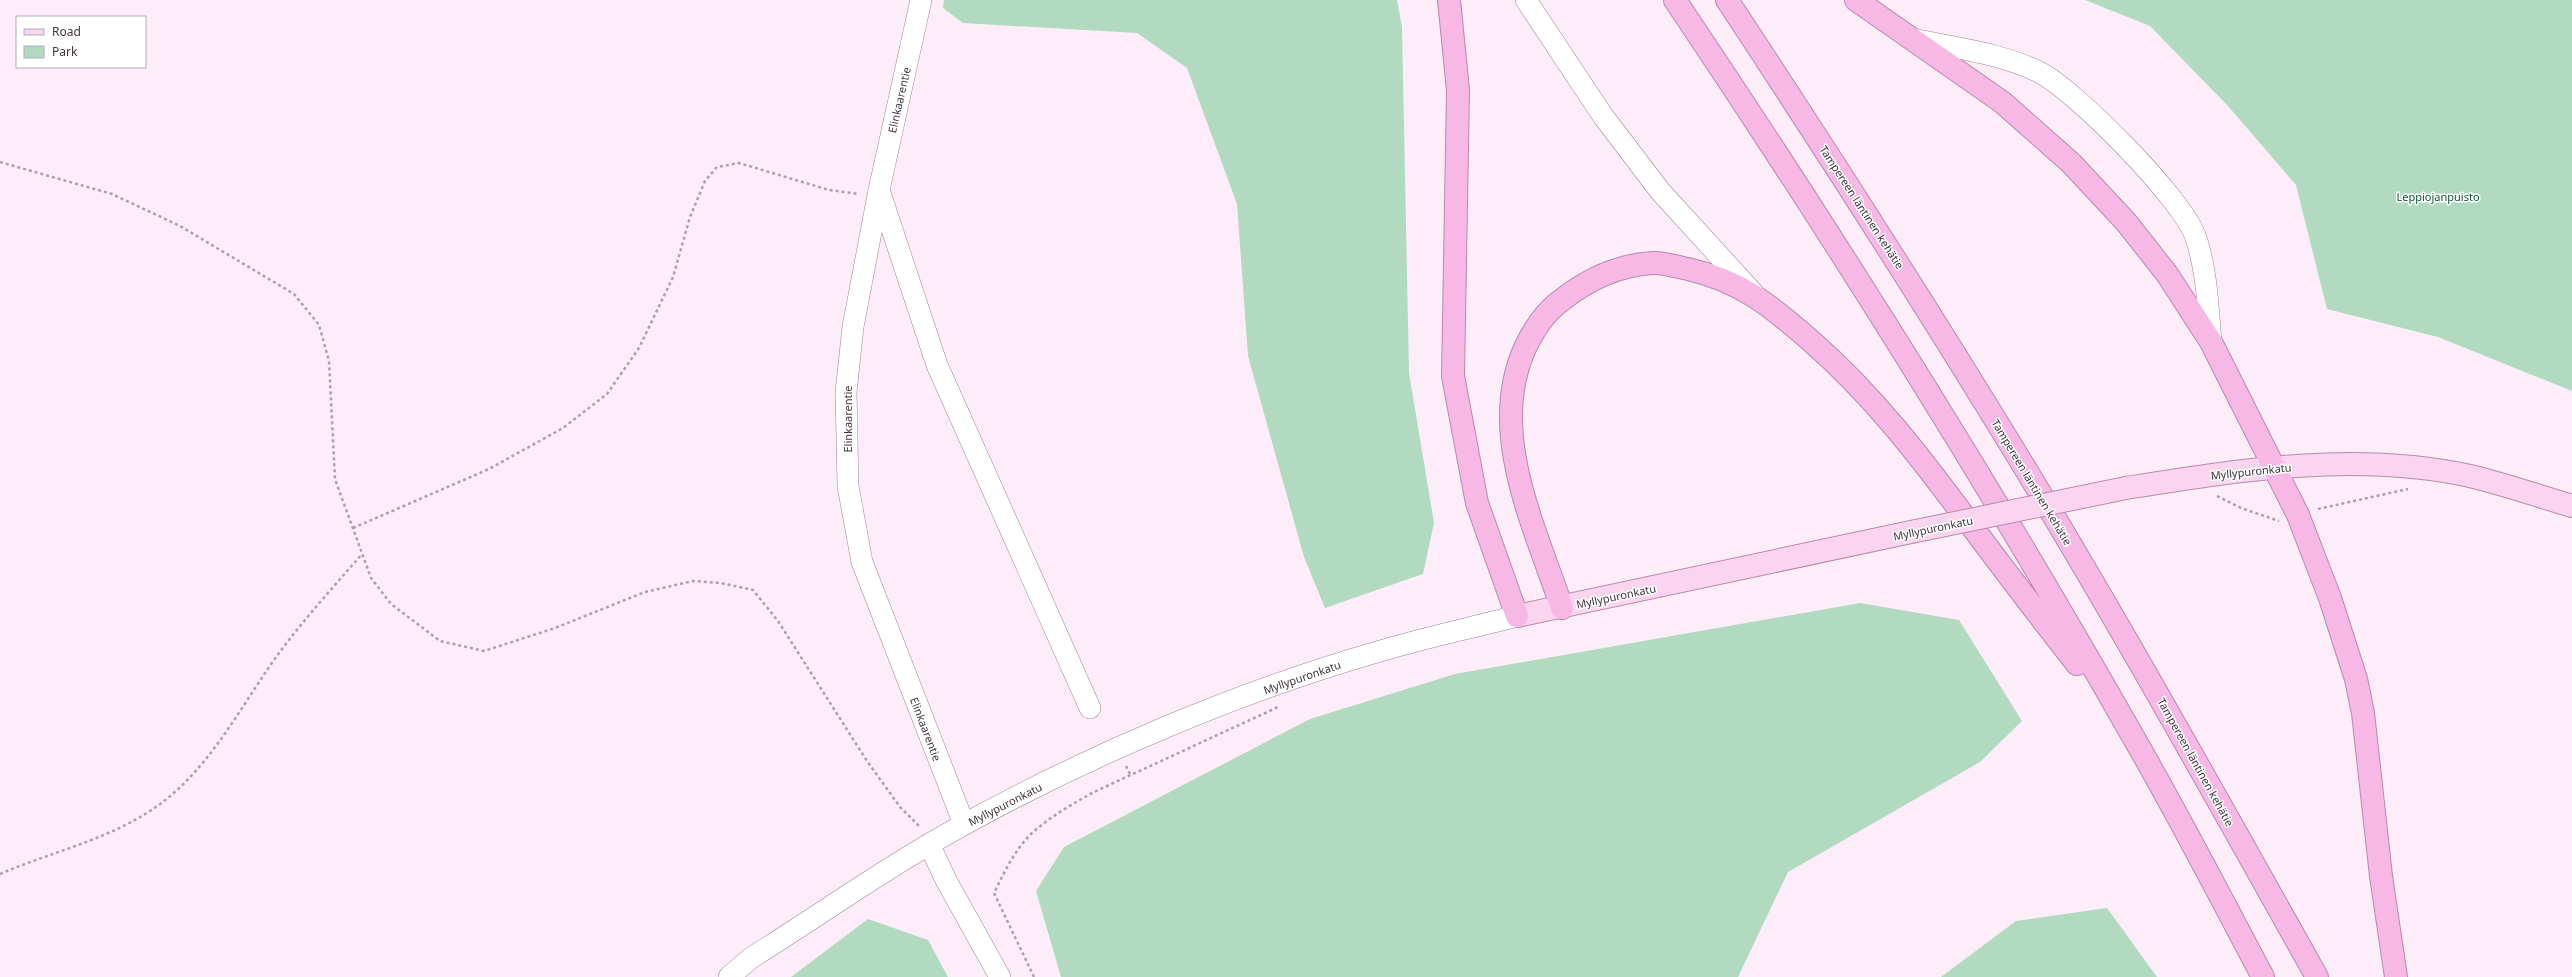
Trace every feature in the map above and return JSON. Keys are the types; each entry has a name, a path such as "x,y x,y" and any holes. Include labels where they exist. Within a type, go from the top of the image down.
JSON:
{"highway":[{"path":"1449,0 1458,90 1453,376 1477,503 1517,616"},
{"path":"1675,0 1838,247 1979,475 2136,741 2263,977"},
{"name":"Tampereen läntinen kehätie","path":"1727,0 1870,217 2018,456 2175,724 2317,977"},
{"path":"1856,0 2002,102 2071,163 2126,222 2167,274 2211,342 2298,515 2333,606 2356,679 2363,713 2381,876 2396,977"},
{"path":"1562,608 1520,482 1512,436 1512,402 1516,368 1530,337 1549,310 1572,292 1591,280 1625,267 1654,262 1712,274 1754,294 1845,371 1888,417 2136,741"}],"main road":[{"name":"Myllypuronkatu","path":"1517,616 1562,608 1911,532 2126,488 2232,471 2329,464 2397,466 2470,476 2572,506"}],"street":[{"name":"Elinkaarentie","path":"921,0 878,193 854,319 846,392 848,486 862,562 964,824"},
{"path":"1526,0 1603,116 1660,191 1754,294"},
{"path":"1913,39 2006,59 2039,73 2073,95 2128,150 2172,200 2196,236 2204,272 2211,342"},
{"path":"878,193 937,365 1090,708"},
{"name":"Myllypuronkatu","path":"729,977 751,958 929,844 964,824 1117,748 1282,682 1378,651 1517,616"},
{"path":"929,844 1000,977"}],"path":[{"path":"0,162 112,194 180,226 294,294 319,325 329,361 335,479 371,578 391,604 440,642 484,651 555,628 645,592 693,581 721,583 753,590 778,621 867,761 900,807 918,825 929,844"},
{"path":"353,528 489,469 563,428 608,394 639,348 673,277 690,217 705,181 717,167 739,163 829,190 878,193"},
{"path":"2211,492 2264,518 2280,521 2298,515 2410,488"},
{"path":"0,874 104,834 153,809 198,771 282,650 362,554"},
{"path":"1034,977 994,892 1013,857 1030,835 1070,805 1094,792 1283,704"}],"green space":[{"path":"944,0 1397,0 1402,27 1409,373 1434,523 1423,574 1325,608 1304,557 1248,356 1237,204 1187,68 1137,33 963,23 943,8"},
{"name":"Leppiojanpuisto","path":"2085,0 2572,0 2572,391 2438,337 2327,309 2296,185 2228,106 2150,26"},
{"path":"1860,603 1959,620 2022,721 1980,762 1788,872 1738,977 1061,977 1036,891 1064,847 1310,719 1455,674"},
{"path":"2107,908 2157,977 1941,977 2016,921"},
{"path":"868,919 928,940 948,977 791,977"}]}
